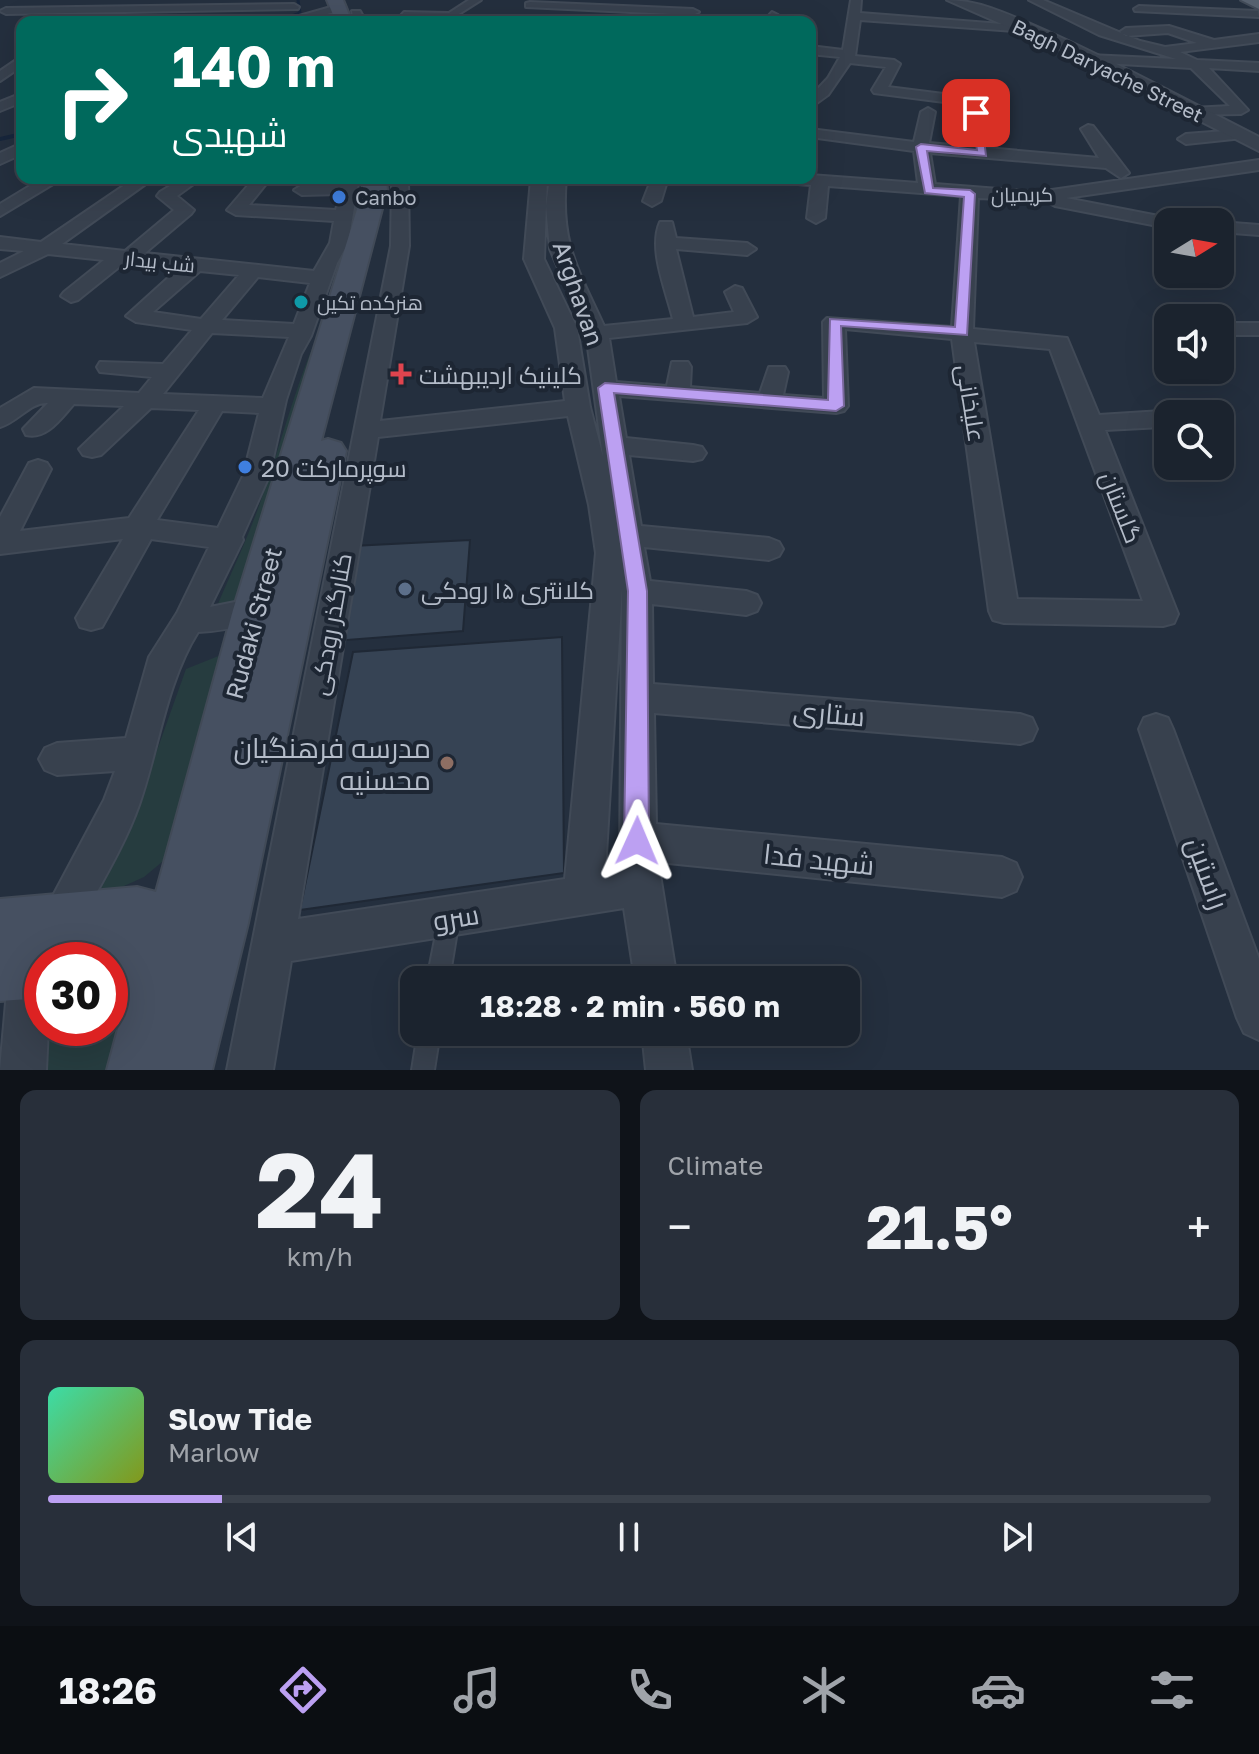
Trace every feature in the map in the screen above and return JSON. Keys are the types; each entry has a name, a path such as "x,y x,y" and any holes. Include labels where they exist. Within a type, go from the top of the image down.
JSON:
{"main road":[{"name":"Rudaki Street","path":"180,1070 222,931 305,547 342,468 365,295 386,194 361,188"},
{"name":"Rudaki Street","path":"139,1070 222,931 255,610 375,190 361,188"},
{"path":"55,942 137,916 222,931"},
{"path":"128,959 222,931"}],"street":[{"path":"3,13 24,0"},
{"path":"452,16 476,0"},
{"name":"Bagh Daryache Street","path":"954,0 1028,29 1251,140"},
{"path":"1034,0 1086,23 1169,29 1213,44"},
{"path":"150,16 182,4 290,3"},
{"path":"530,3 693,12"},
{"path":"816,99 829,87 847,61 859,5 955,29 1028,29"},
{"path":"1137,9 1255,6"},
{"path":"3,13 106,8 162,12"},
{"path":"89,16 106,8"},
{"path":"994,14 1052,8"},
{"path":"1204,8 1230,24"},
{"path":"611,9 642,16"},
{"path":"41,16 51,10"},
{"path":"1110,27 1126,41 1169,50 1195,64 1221,84 1225,95 1241,110 1192,112"},
{"path":"1169,50 1259,38"},
{"path":"816,52 847,61 894,64 879,90 983,103"},
{"path":"1089,59 1259,67"},
{"path":"821,68 847,61"},
{"path":"816,86 829,87"},
{"path":"928,112 921,147 928,191"},
{"path":"1088,129 1111,164 1130,182"},
{"path":"816,134 921,147 982,147 1111,164"},
{"path":"1186,139 1251,140"},
{"name":"کریمیان","path":"816,181 1038,197 1259,165"},
{"path":"1155,178 1179,194"},
{"path":"816,218 820,181"},
{"path":"4,205 44,184"},
{"path":"0,271 43,249 137,184"},
{"path":"71,296 185,210 166,196 185,184"},
{"path":"261,184 236,210 361,188"},
{"name":"کنارگذر رودکی","path":"250,1070 222,931 345,543 342,468 366,430 400,246 400,184"},
{"name":"Arghavan","path":"540,184 534,259 552,267 597,333 629,535 637,591 637,841 640,886 654,966"},
{"name":"Arghavan","path":"557,184 555,206 559,249 552,267 566,328 578,407 603,505 610,553 584,895"},
{"path":"652,201 658,184"},
{"path":"302,190 361,188"},
{"path":"32,942 119,809 139,753 165,657 189,620 229,540 256,476 273,406 321,278 361,188"},
{"name":"علیخانی","path":"970,194 962,332 1004,611"},
{"path":"1038,197 1154,220"},
{"path":"1234,228 1259,230"},
{"path":"685,324 665,235 747,249"},
{"name":"شب بیدار","path":"0,243 321,278"},
{"path":"216,267 239,250"},
{"path":"195,265 136,316 208,326 302,331"},
{"path":"92,449 145,400 253,270"},
{"path":"597,333 747,317 735,292"},
{"path":"605,388 836,406 834,322 962,332"},
{"path":"1234,329 1259,329"},
{"name":"گلستان","path":"962,332 1059,343 1163,614 1004,611"},
{"path":"108,367 170,371"},
{"path":"678,393 680,367"},
{"path":"770,401 777,372"},
{"path":"0,419 34,395 273,406"},
{"path":"35,429 69,396"},
{"path":"91,618 137,542 138,527 216,402"},
{"path":"366,430 578,407"},
{"path":"1090,423 1154,419"},
{"path":"615,445 693,453"},
{"path":"0,544 38,469"},
{"path":"0,544 138,527 229,540"},
{"path":"629,535 769,549"},
{"path":"305,547 345,543"},
{"path":"637,591 746,603"},
{"path":"189,620 226,618 255,610"},
{"name":"ستاری","path":"639,697 1020,729"},
{"name":"راستین","path":"1156,729 1259,1018"},
{"path":"57,759 139,753"},
{"name":"شهید فدا","path":"637,841 1002,877"},
{"name":"سرو","path":"222,931 449,918 640,886"},
{"path":"23,1070 24,1030"},
{"path":"666,1046 669,1070"}],"lane":[{"path":"440,966 449,918"},
{"path":"423,1070 427,1046"}],"green space":[{"path":"340,291 248,604 215,611 255,517 304,369"},
{"path":"231,651 180,847 144,877 102,896 100,878 155,756 186,669"},
{"path":"41,1046 118,1046 117,1070 38,1070"}],"building":[{"name":"کلانتری ۱۵ رودکی","path":"470,540 463,631 334,641 352,546"},
{"name":"مدرسه فرهنگیان محسنیه","path":"562,637 564,873 300,910 353,652"}],"waterway":[{"path":"292,16 300,13 298,0"},
{"path":"0,139 16,135"}],"place":[{"name":"Canbo","path":"339,197"},
{"name":"هنرکده تکین","path":"301,302"},
{"name":"کلینیک اردیبهشت","path":"401,374"},
{"name":"سوپرمارکت 20","path":"245,467"},
{"name":"کلانتری ۱۵ رودکی","path":"405,589"},
{"name":"مدرسه فرهنگیان محسنیه","path":"447,763"}],"route":[{"path":"637,841 637,591 605,388 836,406 834,322 962,332 970,194 928,191 921,147 983,154 976,113"}]}
